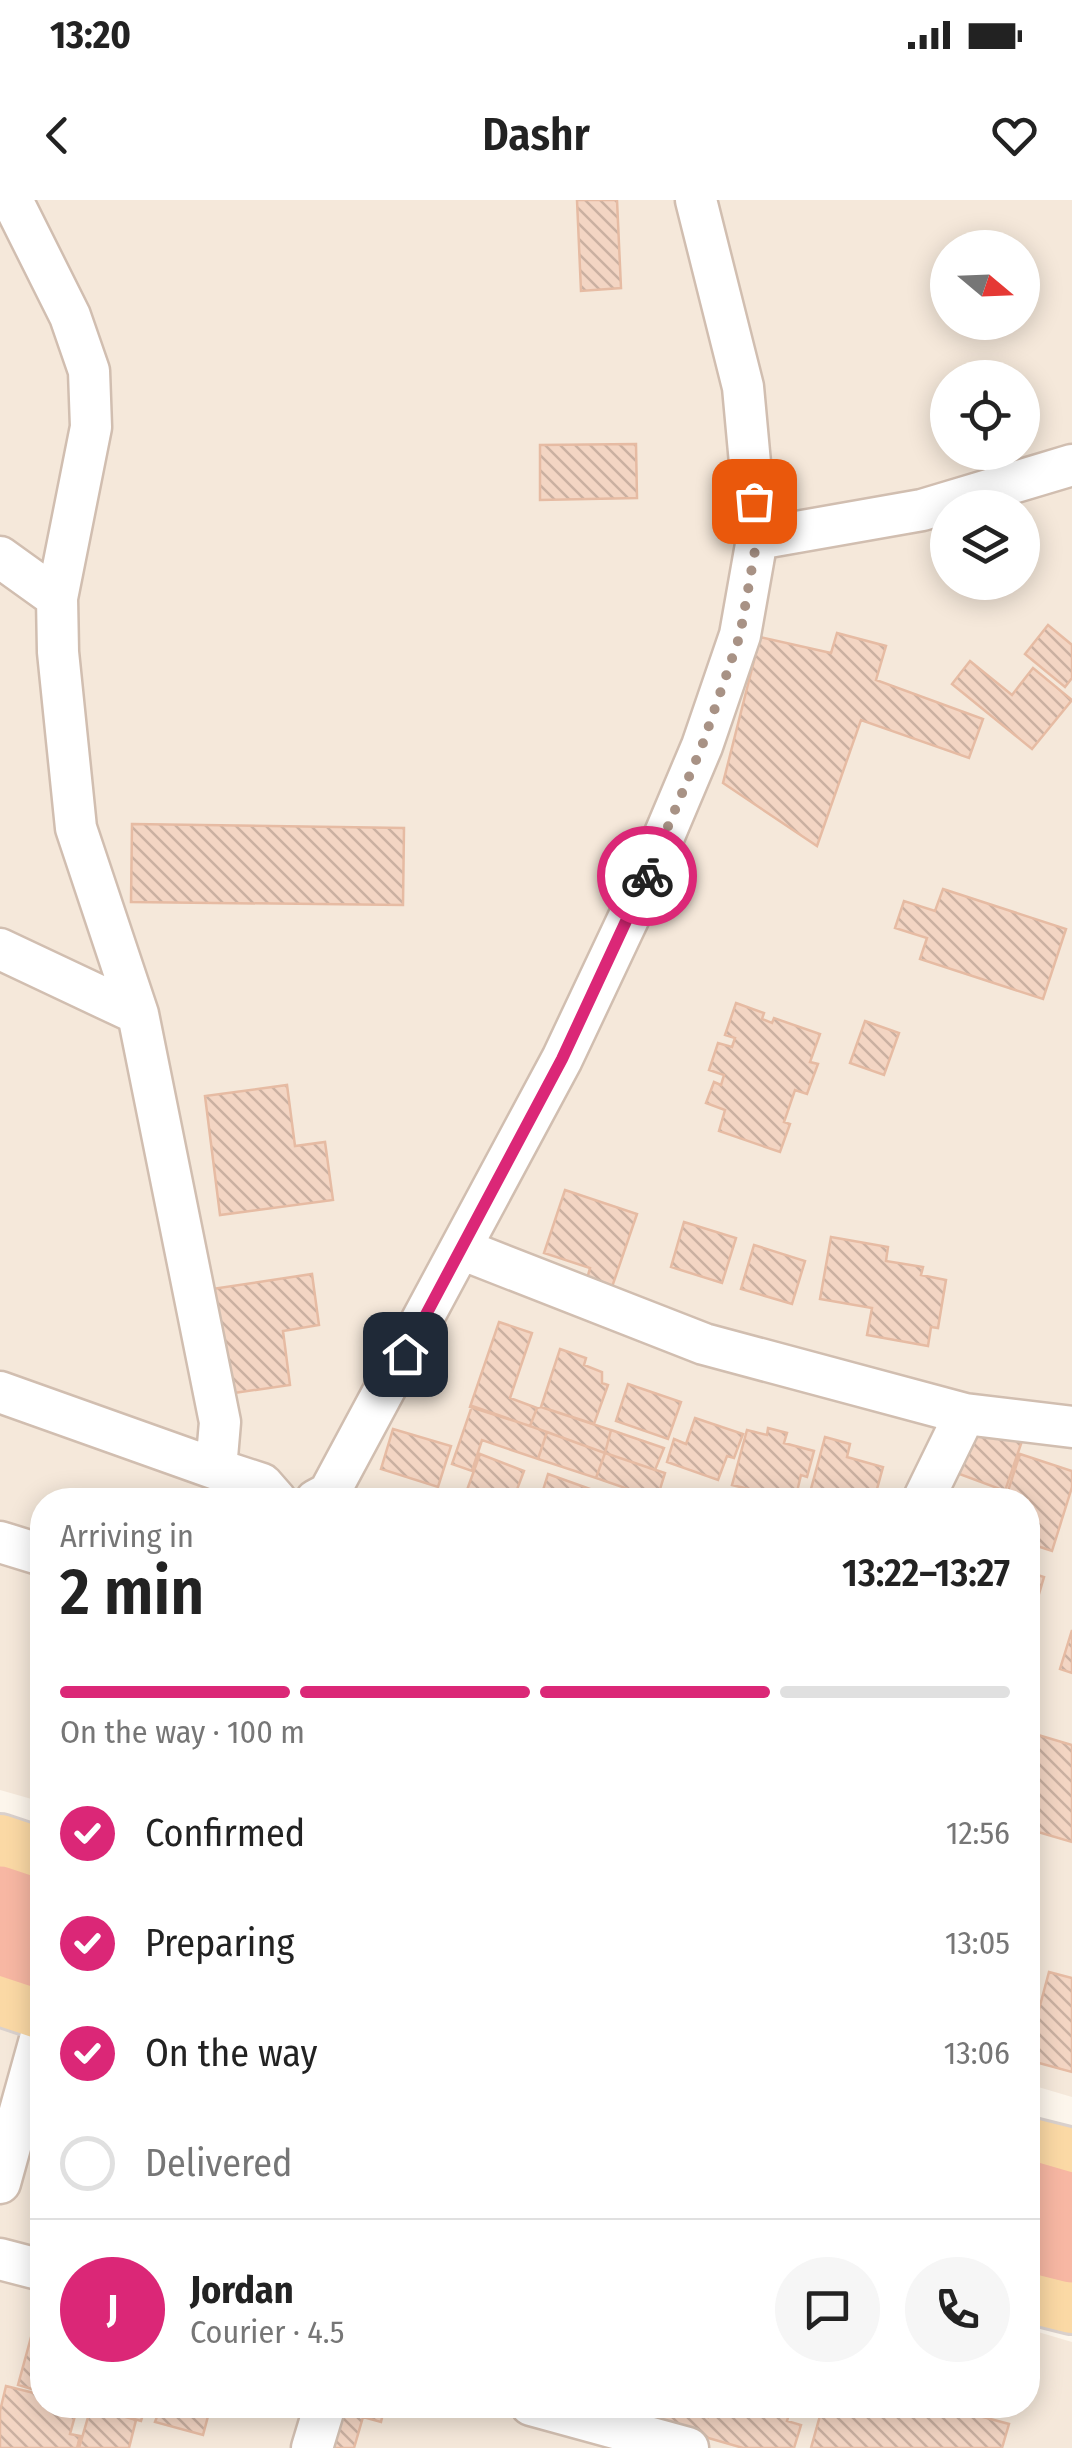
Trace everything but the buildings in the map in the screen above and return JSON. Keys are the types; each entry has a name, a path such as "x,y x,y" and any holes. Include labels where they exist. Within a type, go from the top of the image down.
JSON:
{"highway":[{"path":"0,1894 30,1904"},
{"path":"0,1947 30,1958"},
{"path":"1040,2192 1072,2201"},
{"path":"1040,2247 1072,2256"}],"main road":[{"path":"0,1841 30,1850"},
{"path":"0,1999 30,2009"},
{"path":"1040,2147 1072,2155"},
{"path":"1040,2299 1072,2308"}],"street":[{"path":"12,200 70,316 89,371 91,427 57,598 58,652 76,828 138,1014 220,1422 216,1469"},
{"path":"337,1488 562,1059 637,900 702,746 740,635 757,539 742,387 696,200"},
{"path":"757,539 922,510 1072,465"},
{"path":"0,558 57,598"},
{"path":"0,949 138,1014"},
{"path":"462,1249 704,1344 965,1414 1072,1427"},
{"path":"0,1392 266,1488"},
{"path":"929,1488 965,1414"},
{"path":"0,1542 30,1551"},
{"path":"0,2183 30,2075"},
{"path":"0,2259 30,2267"},
{"path":"312,2448 320,2418"},
{"path":"578,2418 688,2448"}],"shaded area":[{"path":"0,200 1072,200 1072,2097 1040,2088 1040,1488 30,1488 30,1799 0,1790"},
{"path":"0,2023 30,2032 30,2418 1040,2418 1040,2333 1072,2342 1072,2448 0,2448"}],"way so far":[{"path":"647,876 702,746 740,635 757,539 754,501"}],"route":[{"path":"405,1354 562,1059 647,876"}]}
